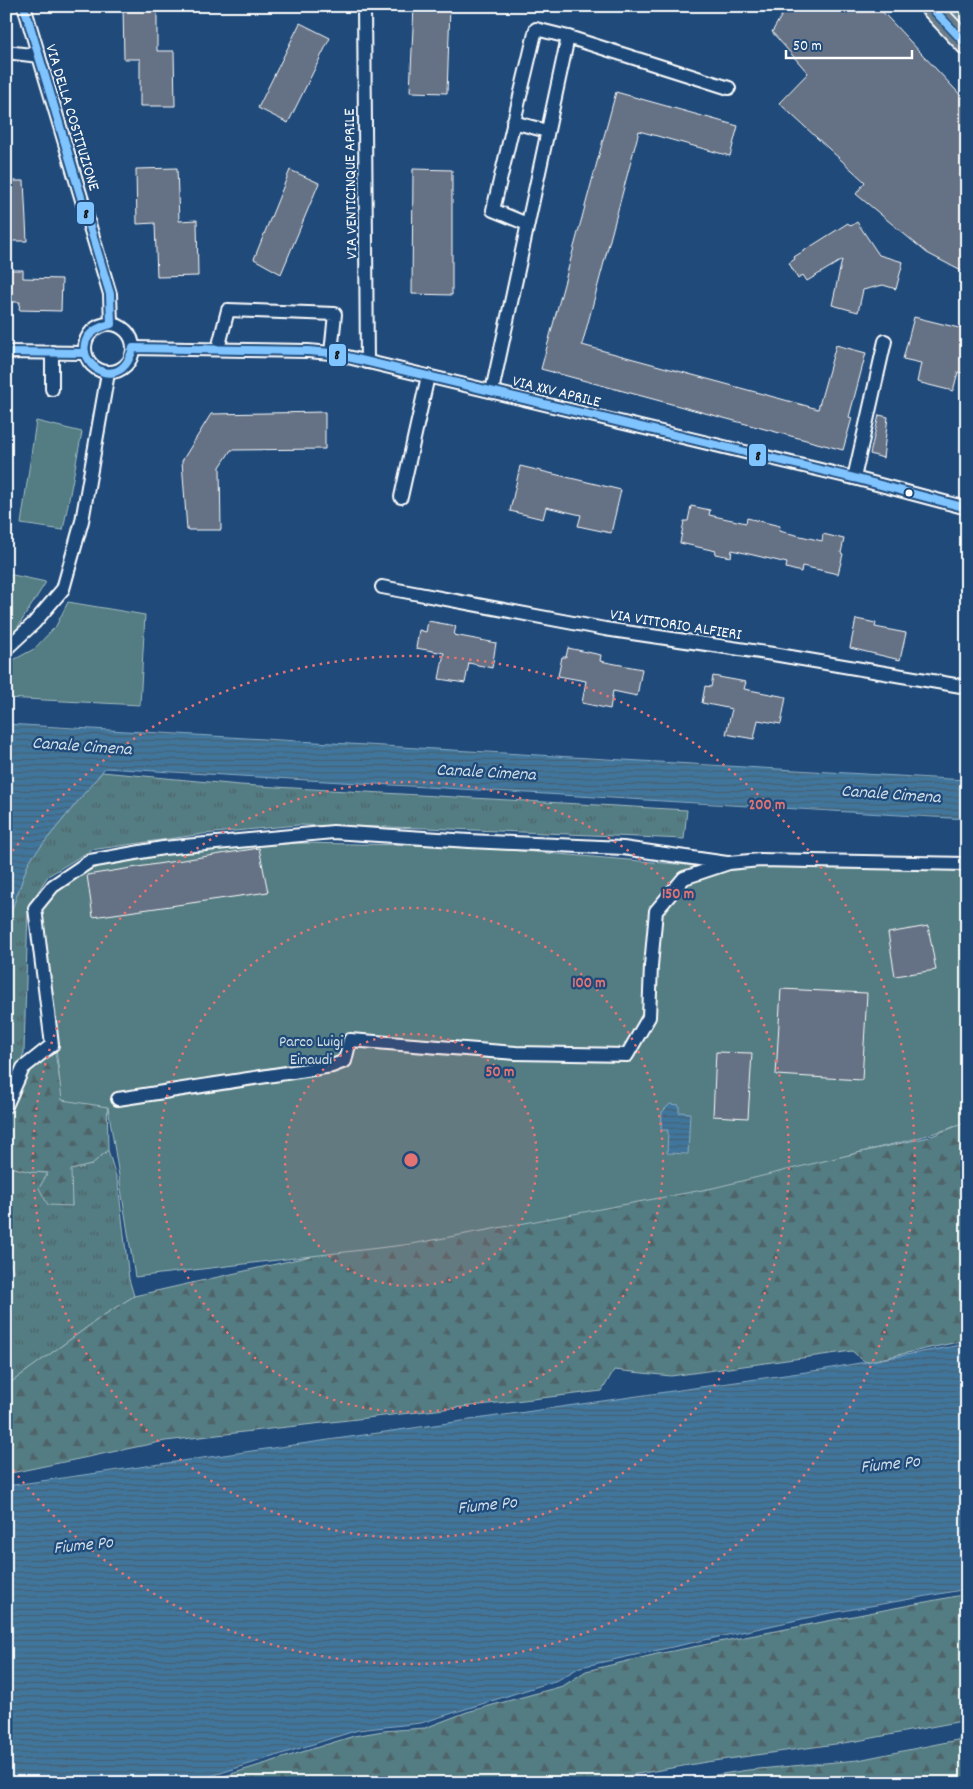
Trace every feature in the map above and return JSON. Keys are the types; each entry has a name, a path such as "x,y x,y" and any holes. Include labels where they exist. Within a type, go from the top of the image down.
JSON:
{"main road":[{"path":"930,6 967,45"}],"street":[{"name":"VIA DELLA COSTITUZIONE","path":"24,6 110,294 111,324"},
{"name":"VIA VENTICINQUE APRILE","path":"364,6 367,362"},
{"path":"528,224 492,210 536,29 568,37 729,88"},
{"path":"492,391 568,37"},
{"path":"6,52 39,56"},
{"path":"513,122 547,131"},
{"path":"218,349 228,310 335,314 331,353"},
{"path":"111,324 119,327 129,335 133,348 132,356 127,364 118,371 108,373 98,370 90,364 85,353 85,342 91,332 100,326 111,324"},
{"path":"854,478 884,341"},
{"name":"VIA XXV APRILE","path":"133,348 331,353 854,478 967,508"},
{"path":"6,352 85,353"},
{"path":"52,352 52,389"},
{"path":"6,649 34,622 63,588 82,521 108,373"},
{"path":"401,498 428,376"},
{"name":"VIA VITTORIO ALFIERI","path":"382,587 605,629 773,654 967,687"},
{"path":"6,1106 24,1068 52,1045 35,908 53,886 90,861 163,848 333,832 468,841 623,848 729,863"},
{"path":"118,1099 332,1066 345,1061 350,1040 516,1053 627,1055 649,1017 656,911 684,878 729,863 760,860 967,864"}],"green space":[{"path":"948,6 967,6 967,26 965,24"},
{"path":"36,421 82,432 63,530 21,524"},
{"path":"6,575 46,582 16,630 6,637"},
{"path":"68,602 145,615 140,705 6,698 6,664 34,649 56,626"},
{"path":"102,772 240,785 687,810 684,839 428,828 298,825 203,834 91,850 48,876 28,907 24,1053 6,1094 6,926 29,861"},
{"name":"Parco Luigi Einaudi","path":"297,843 463,846 735,869 768,866 967,871 967,1121 914,1139 713,1188 412,1244 135,1277 108,1107 62,1100 40,910 68,880 106,863 203,850"},
{"path":"55,1053 63,1098 107,1093 108,1150 91,1165 71,1170 72,1206 48,1205 39,1188 48,1173 31,1172 6,1166 6,1118 26,1071"},
{"path":"967,1122 967,1340 865,1362 852,1351 671,1376 614,1370 602,1391 165,1441 6,1474 6,1386 104,1315 134,1296 400,1236 777,1171 929,1137"},
{"path":"108,1150 118,1183 129,1279 134,1296 104,1315 6,1386 6,1321 13,1269 6,1259 6,1166 31,1172 49,1173 72,1206 70,1170 91,1165"},
{"path":"967,1594 967,1720 857,1741 706,1762 603,1780 597,1783 202,1783 354,1736 383,1731 425,1728 467,1712 563,1686 586,1671 657,1654"},
{"path":"967,1738 967,1783 663,1783 748,1770 858,1760"}],"water":[{"name":"Canale Cimena","path":"6,724 967,780 967,819 105,768 29,861 6,926"},
{"path":"670,1104 679,1105 679,1112 690,1113 688,1154 667,1153 668,1130 661,1130 662,1112"},
{"name":"Fiume Po","path":"967,1344 967,1589 825,1614 580,1667 558,1680 421,1723 358,1730 189,1783 6,1783 6,1486 820,1370"}],"building":[{"path":"123,6 157,6 157,51 174,51 175,106 140,106 140,59 124,59"},
{"path":"414,6 450,6 447,93 410,92"},
{"path":"787,6 877,6 967,102 967,274 927,253 856,194 865,182 779,103 808,73 772,32"},
{"path":"300,23 330,38 288,123 258,108"},
{"path":"616,92 738,126 730,156 639,131 582,345 818,409 836,345 866,353 849,417 852,418 843,450 541,369"},
{"path":"177,168 179,221 197,220 198,276 157,277 155,223 137,224 136,169"},
{"path":"413,169 452,170 452,295 412,294"},
{"path":"290,170 319,183 281,274 254,259"},
{"path":"6,181 24,181 27,241 6,241"},
{"path":"857,222 879,255 903,262 896,289 883,285 863,290 858,312 832,305 842,260 807,281 803,275 798,279 789,263 795,259 794,257 848,223 851,226"},
{"path":"6,270 23,270 23,278 62,279 61,311 19,310 20,302 6,302"},
{"path":"914,317 967,330 967,374 958,372 953,391 917,382 921,363 903,359"},
{"path":"325,412 325,449 231,450 220,467 221,530 187,530 182,461 211,414"},
{"path":"879,415 888,417 883,458 870,454"},
{"path":"520,466 621,490 611,533 578,526 581,515 546,507 543,519 510,511"},
{"path":"691,506 710,510 709,515 746,523 747,518 780,526 779,531 822,541 823,534 844,539 841,553 843,554 838,574 802,566 801,572 786,568 787,563 732,550 731,557 715,554 716,551 680,543 684,521 688,521"},
{"path":"856,619 876,623 875,627 906,633 900,660 850,648"},
{"path":"428,621 456,626 454,635 496,643 492,668 469,663 465,683 439,679 444,653 416,648 419,630 426,632"},
{"path":"568,648 601,655 600,661 642,669 637,696 613,691 610,709 582,703 586,681 558,676 562,657 566,657"},
{"path":"713,676 746,682 744,689 786,697 781,724 758,720 754,739 726,734 732,709 702,703 705,686 711,687"},
{"path":"259,848 268,892 93,917 87,875"},
{"path":"928,926 936,970 895,976 888,933"},
{"path":"781,989 867,993 862,1080 776,1075"},
{"path":"716,1052 752,1053 748,1118 713,1116"}],"transit line":[{"name":"8","path":"24,6 110,294 111,324 93,332 85,343 86,355 92,365 102,371 114,372 125,365 133,348 331,353 854,478 967,508"},
{"name":"8","path":"930,6 967,45"},
{"name":"8","path":"6,352 85,353"}]}
